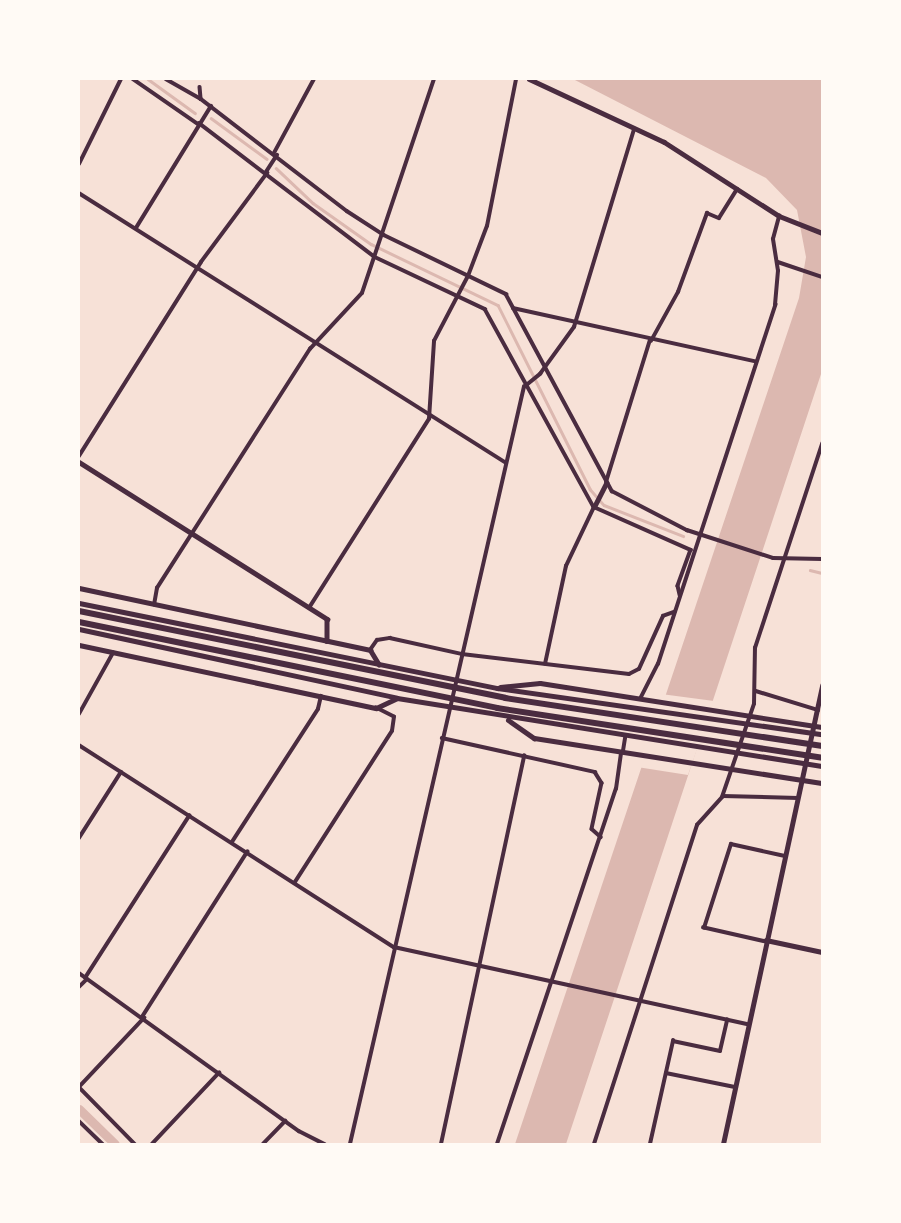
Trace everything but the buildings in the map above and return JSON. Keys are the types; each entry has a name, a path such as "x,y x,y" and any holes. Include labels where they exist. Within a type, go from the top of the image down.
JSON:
{"highway":[{"path":"79,611 505,698 822,746"},
{"path":"79,622 497,708 822,758"}],"main road":[{"path":"529,79 635,127 738,187 779,216 822,233"},
{"path":"79,588 369,650 380,666"},
{"path":"79,603 497,688 648,712 822,734"},
{"path":"79,629 449,708 640,741 822,766"},
{"path":"79,645 376,708 397,698"},
{"path":"497,688 517,682 540,683 652,703 819,726"},
{"path":"505,718 534,738 822,783"}],"street":[{"path":"79,164 121,79"},
{"path":"133,79 267,172 375,257 459,296 492,315 594,508 691,550 678,586 680,596"},
{"path":"166,79 211,106 384,235 502,291 606,483 656,517 709,537 773,558 822,559"},
{"path":"79,456 198,268 267,172 314,79"},
{"path":"154,605 156,588 315,342 358,298 384,235 434,79"},
{"path":"309,608 429,415 434,341 459,296 487,226 516,79"},
{"path":"200,87 201,99"},
{"path":"136,228 211,106"},
{"path":"350,1144 505,462 527,382 545,368 575,322 635,127"},
{"path":"545,664 566,566 606,483 651,341 678,292 707,214 719,218 738,187"},
{"path":"79,200 80,194 505,462"},
{"path":"634,710 658,664 775,305 778,262 773,239 779,216"},
{"path":"778,262 822,277"},
{"path":"513,308 651,341 755,361"},
{"path":"594,1144 697,825 722,797 756,691 753,654 781,559 822,444"},
{"path":"79,462 327,619 327,642"},
{"path":"369,650 382,638 461,653 629,674 639,669 663,616 674,612"},
{"path":"79,714 113,653"},
{"path":"723,1144 798,799 819,726 818,710 822,686"},
{"path":"756,691 818,710"},
{"path":"232,842 318,709 321,696"},
{"path":"294,883 392,731 394,717 376,708"},
{"path":"442,738 595,772 602,783 592,829 601,837"},
{"path":"497,1144 601,837 619,779 625,738"},
{"path":"79,745 394,947 748,1024"},
{"path":"441,1144 524,756"},
{"path":"79,838 121,772"},
{"path":"722,797 798,799"},
{"path":"79,987 189,816"},
{"path":"785,856 731,844 704,928 822,952"},
{"path":"135,1144 79,1087 143,1018 247,852"},
{"path":"79,973 285,1121 326,1144"},
{"path":"650,1144 673,1041 720,1051 727,1020"},
{"path":"152,1144 219,1073"},
{"path":"666,1073 735,1087"},
{"path":"263,1144 285,1121"},
{"path":"79,1123 103,1144"}],"shaded area":[{"path":"573,79 822,79 822,371 566,1144 515,1144 799,298 806,257 797,210 766,178"}],"pier":[{"path":"661,694 714,701 688,775 637,767"}],"waterway":[{"path":"148,79 195,113"},
{"path":"211,118 267,159"},
{"path":"276,168 313,203 371,244 498,305 590,489 604,505 683,536"},
{"path":"810,570 822,573"},
{"path":"79,1109 115,1144"}]}
